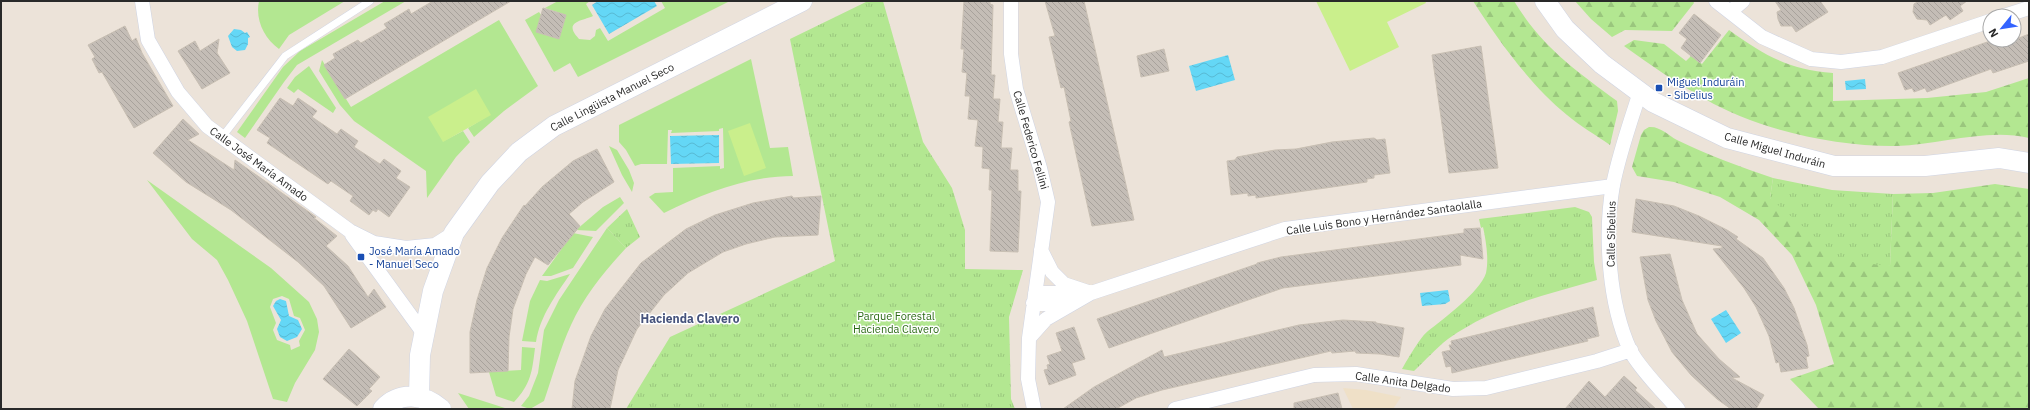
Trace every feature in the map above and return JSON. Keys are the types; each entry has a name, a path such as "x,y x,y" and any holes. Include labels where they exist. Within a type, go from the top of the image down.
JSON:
{"street":[{"name":"Calle José María Amado","path":"142,1 148,40 178,92 207,126 350,231 374,243 406,248 435,245 454,233"},
{"name":"Calle Lingüista Manuel Seco","path":"419,397 420,354 433,291 454,233 490,183 519,152 554,126 802,1"},
{"name":"Calle Federico Fellini","path":"1011,1 1011,54 1016,89 1040,168 1048,202 1029,338 1028,378 1034,409"},
{"name":"Calle Miguel Induráin","path":"1545,1 1565,29 1602,64 1653,102 1727,138 1834,166 1925,166 1999,158 2029,163"},
{"path":"1716,1 1762,37 1811,59 1841,62 1882,57 1982,24"},
{"path":"1730,12 1743,1"},
{"name":"Calle Sibelius","path":"1640,92 1624,140 1613,186 1609,263 1616,307 1631,350 1678,409"},
{"name":"Calle Luis Bono y Hernández Santaolalla","path":"1029,338 1046,318 1091,293 1285,229 1613,186"},
{"name":"Calle José María Amado","path":"350,231 424,334"},
{"path":"1041,250 1052,272 1064,284 1091,293"},
{"name":"Calle Luis Bono y Hernández Santaolalla","path":"1034,298 1091,293"},
{"path":"1034,298 1067,306"},
{"name":"Calle Anita Delgado","path":"1175,409 1314,375 1356,374 1453,389 1486,388 1631,350"},
{"path":"384,409 388,404 400,398 412,396 434,402 442,409"}],"lane":[{"path":"222,137 285,56 370,1"}],"shaded area":[{"path":"1343,388 1366,390 1401,397 1393,409 1353,409"}],"green space":[{"path":"259,1 345,1 289,35 279,49 269,40 262,28 258,15"},
{"path":"385,1 406,1 297,65 245,138 237,132 283,67 300,51"},
{"path":"558,1 590,1 586,4 593,16 573,25 574,33 579,39 590,40 595,36 596,30 600,28 608,41 665,8 661,1 730,1 578,77 570,63 554,72 525,20 539,12 541,15 536,32 559,39 566,15 545,8"},
{"name":"Parque Forestal Hacienda Clavero","path":"868,1 883,1 923,142 952,188 965,230 965,269 1023,270 1009,317 1011,399 1015,409 626,409 670,337 835,261 790,39"},
{"path":"1316,1 1425,1 1426,3 1387,22 1399,47 1350,71"},
{"path":"1473,1 1514,1 1536,32 1560,57 1617,101 1618,111 1610,145 1572,119 1541,90 1504,47"},
{"path":"1575,1 1693,1 1694,3 1672,31 1625,30 1612,37 1591,19"},
{"path":"499,20 538,86 504,111 474,137 468,128 491,114 442,142 463,131 470,142 456,157 427,198 426,171 354,121 340,105 319,71 322,60 351,107"},
{"path":"1729,30 1754,47 1778,60 1803,68 1833,73 1833,101 1927,98 1986,92 2029,78 2029,138 2013,135 1996,135 1897,146 1873,146 1823,140 1773,128 1726,110 1674,80 1624,46 1634,40 1664,44 1686,61 1691,56 1702,64"},
{"path":"751,59 770,148 788,147 793,176 743,182 695,199 664,213 649,197 655,193 673,192 673,168 720,166 720,169 724,168 723,128 719,129 719,131 671,133 672,130 668,130 667,164 641,164 635,166 626,150 619,142 619,125"},
{"path":"309,66 336,108 333,113 298,89 294,93 287,88 295,77"},
{"path":"476,89 491,115 443,142 428,117"},
{"path":"750,123 766,168 744,176 728,131"},
{"path":"1649,127 1660,129 1677,140 1712,156 1773,178 1770,198 1890,266 1893,194 1933,193 1995,184 2029,189 2029,409 1819,409 1790,379 1834,364 1816,305 1792,255 1759,220 1720,197 1674,182 1637,176 1632,167 1641,135 1644,130"},
{"path":"609,146 617,150 629,170 634,183 632,192 622,175"},
{"path":"1773,178 1832,190 1893,194 1890,266 1843,261 1770,198"},
{"path":"147,180 271,268 309,302 317,319 319,332 315,350 295,383 287,402 273,399 247,321 217,260 192,239","holes":["282,296 289,299 294,316 300,318 305,330 299,341 300,346 291,350 290,345 277,340 273,330 276,323 270,307 273,299"]},
{"path":"620,197 624,203 596,231 576,230 603,207"},
{"path":"1575,207 1589,212 1592,217 1594,262 1597,280 1520,303 1483,318 1448,339 1414,371 1402,369 1414,348 1425,334 1469,297 1486,273 1486,244 1483,227 1481,228 1479,219"},
{"path":"627,209 640,237 626,248 607,228"},
{"path":"607,228 626,248 596,284 576,314 563,343 544,401 530,409 521,406 529,396 538,373 544,330 559,300"},
{"path":"573,233 593,237 573,268 551,276 542,276"},
{"path":"570,274 554,298 541,323 536,342 522,341 530,301 540,280 547,281"},
{"path":"522,347 535,348 533,364 530,377 524,389 514,402 496,396 489,372 521,370"},
{"path":"458,393 508,409 469,409"}],"water":[{"path":"598,1 654,1 657,6 609,34 592,5"},
{"path":"234,29 241,30 245,33 247,32 250,37 248,38 248,44 245,50 237,51 232,47 228,36"},
{"path":"1228,55 1235,80 1196,91 1189,66"},
{"path":"1865,79 1866,89 1846,90 1845,81"},
{"path":"719,135 719,163 671,164 670,136"},
{"path":"1448,290 1450,301 1445,304 1422,306 1420,293"},
{"path":"280,299 286,301 289,316 298,320 302,329 297,337 287,341 280,337 277,329 281,320 273,306 276,301"},
{"path":"1726,310 1741,333 1726,343 1711,319"}],"building":[{"path":"433,1 511,1 345,99 324,65 335,58 333,54 358,40 361,43 387,28 384,24 409,9 411,14"},
{"path":"964,1 990,1 990,4 993,5 991,75 995,75 993,99 1000,99 998,122 1003,122 1001,148 1012,148 1010,170 1018,170 1018,191 1021,191 1018,252 990,251 992,190 989,190 990,169 982,168 983,147 975,146 978,120 968,119 970,96 965,96 967,73 962,72 964,49 961,49"},
{"path":"1045,1 1084,1 1134,220 1092,226 1069,122 1071,121 1064,87 1061,88 1049,37 1055,36"},
{"path":"1775,1 1820,1 1828,12 1796,32 1792,26 1781,26 1777,12 1781,10"},
{"path":"1919,1 1967,1 1960,6 1963,11 1950,20 1946,15 1930,25 1927,20 1917,19 1913,12 1914,4"},
{"path":"543,8 566,15 559,39 536,32"},
{"path":"1694,14 1721,35 1700,63 1681,48 1687,39 1679,33"},
{"path":"125,26 132,41 136,38 142,53 173,106 134,128 102,72 99,73 92,59 95,57 88,45"},
{"path":"2029,34 2029,61 1993,73 1991,69 1927,92 1925,88 1914,92 1912,88 1905,90 1898,73 1982,44 1982,48 2022,48 2022,37"},
{"path":"219,39 217,53 230,73 202,89 178,51 195,41 200,51"},
{"path":"1481,46 1498,168 1449,173 1432,55"},
{"path":"1164,49 1169,71 1141,77 1137,56"},
{"path":"280,98 293,106 298,98 317,111 312,117 337,134 341,129 358,141 354,147 380,164 384,159 401,171 396,178 410,187 389,217 378,209 376,212 373,210 369,215 350,201 353,196 331,181 328,184 267,143 270,138 257,130"},
{"path":"183,119 199,134 188,140 234,170 235,160 316,217 314,218 337,236 326,246 348,266 368,297 374,289 386,307 351,328 324,286 298,262 231,210 186,182 153,153"},
{"path":"1374,138 1377,140 1385,139 1390,173 1374,175 1374,178 1367,179 1367,182 1256,198 1256,195 1248,196 1248,193 1231,195 1227,161 1235,160 1237,157 1275,150 1296,149 1332,142"},
{"path":"597,149 614,182 583,202 569,214 580,226 548,265 535,257 526,274 513,309 509,337 508,371 470,373 470,332 477,300 487,268 502,238 524,205 525,206 542,187 573,161"},
{"path":"792,196 793,198 821,196 818,235 775,237 746,244 723,252 688,273 664,295 637,329 618,370 610,409 572,409 575,381 591,336 605,309 641,263 686,229 715,215 753,203"},
{"path":"1636,199 1674,206 1699,216 1738,237 1736,239 1763,258 1784,288 1794,308 1807,345 1809,356 1806,357 1808,368 1781,372 1779,362 1776,363 1769,336 1756,307 1744,288 1713,249 1722,248 1722,246 1632,232"},
{"path":"1480,228 1483,259 1460,255 1461,265 1283,288 1109,348 1097,319 1257,263 1281,257 1464,233 1464,229"},
{"path":"1670,254 1682,300 1697,334 1719,359 1740,377 1732,378 1764,395 1756,409 1731,409 1717,399 1691,375 1672,352 1656,321 1648,300 1640,257"},
{"path":"1593,307 1599,336 1587,339 1588,341 1452,373 1451,366 1446,367 1442,352 1451,350 1449,345 1452,345 1451,341"},
{"path":"1343,320 1376,322 1404,328 1399,357 1380,354 1356,353 1355,351 1332,353 1331,351 1162,390 1136,398 1116,409 1063,409 1094,387 1162,350 1164,357 1299,325"},
{"path":"1074,327 1085,359 1072,363 1076,375 1049,385 1044,370 1048,369 1047,365 1050,364 1047,356 1062,351 1056,333"},
{"path":"349,349 380,377 369,389 372,391 357,406 323,379"},
{"path":"1624,376 1637,388 1635,390 1656,409 1565,409 1589,381 1605,397"},
{"path":"1338,393 1342,409 1294,409 1294,403"}],"place":[{"name":"Miguel Induráin - Sibelius","path":"1659,88"},
{"name":"José María Amado - Manuel Seco","path":"361,257"}],"district":[{"name":"Hacienda Clavero","path":"690,319"}]}
